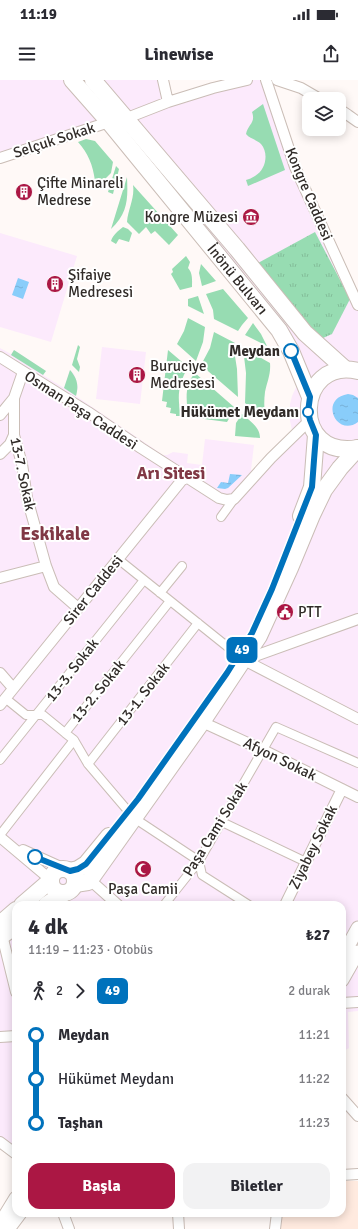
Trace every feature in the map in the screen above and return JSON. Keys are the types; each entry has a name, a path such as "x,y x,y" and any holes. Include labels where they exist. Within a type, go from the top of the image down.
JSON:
{"main road":[{"name":"İnönü Bulvarı","path":"72,80 109,122 279,330 291,351 310,397"},
{"name":"İnönü Bulvarı","path":"93,80 127,118 237,249 304,334 352,370"},
{"path":"51,901 131,815 202,722 241,658 263,611 312,487 313,428 308,404 310,397 321,380 332,373 352,370"},
{"path":"313,428 332,446 345,449 358,448"},
{"path":"51,880 52,886 55,890 72,880 78,869 86,864 131,815 227,673 259,636 290,568 312,514 324,490 340,468 358,448"},
{"path":"27,901 51,880"},
{"path":"1,932 12,916"},
{"path":"1,932 12,928"}],"street":[{"path":"163,80 168,102"},
{"path":"127,118 213,84 247,80"},
{"name":"Kongre Caddesi","path":"266,80 295,167 358,305"},
{"path":"277,80 301,88 308,92"},
{"path":"346,113 358,122"},
{"name":"Selçuk Sokak","path":"0,158 109,122"},
{"name":"Osman Paşa Caddesi","path":"0,357 88,412 140,448 219,498 227,500 234,499"},
{"path":"0,415 14,398 23,372"},
{"name":"13-7. Sokak","path":"14,398 14,435 22,464 27,498 46,566 54,587 78,608"},
{"path":"221,517 234,499 271,458 313,428"},
{"path":"0,454 10,444 14,435"},
{"name":"Sirer Caddesi","path":"3,701 182,480 188,478"},
{"path":"118,559 241,658 358,719"},
{"path":"0,578 46,566"},
{"path":"160,593 182,566"},
{"name":"13-3. Sokak","path":"0,760 144,580"},
{"name":"13-2. Sokak","path":"1,840 74,740 65,733 170,601"},
{"path":"241,658 358,619"},
{"name":"13-1. Sokak","path":"88,764 198,623"},
{"path":"0,673 13,688"},
{"path":"3,701 26,715 43,715 65,733"},
{"name":"Afyon Sokak","path":"202,722 358,797"},
{"name":"Paşa Cami Sokak","path":"167,901 199,861 276,727 358,763"},
{"path":"74,740 88,764 131,815 199,861 202,875 243,901"},
{"name":"Ziyabey Sokak","path":"287,901 342,789"},
{"path":"222,822 306,862"},
{"path":"1,840 34,856 72,880 111,901"},
{"path":"1,840 51,880"},
{"path":"346,962 350,945 358,928"},
{"path":"1,932 12,976"},
{"path":"346,1003 358,1002"},
{"path":"0,1037 12,1036"},
{"path":"346,1102 358,1116"},
{"path":"0,1142 12,1151"},
{"path":"346,1175 358,1174"},
{"path":"0,1224 12,1204"},
{"path":"8,1229 17,1217"},
{"path":"64,1217 69,1229"},
{"path":"178,1217 179,1229"},
{"path":"275,1229 276,1217"}],"shaded area":[{"path":"0,80 167,80 171,96 228,80 270,80 299,167 358,294 358,1011 348,1012 349,1048 346,1050 346,901 12,901 12,1158 0,1147 0,348 11,354 14,350 46,371 43,375 64,388 70,370 74,374 77,382 78,387 76,396 163,455 173,452 188,454 187,463 202,465 205,439 254,445 251,470 256,472 291,434 290,404 299,381 289,351 107,125 99,128 94,133 50,144 0,163"},
{"name":"Şifaiye Medresesi","path":"0,233 77,256 51,342 0,327"},
{"name":"Buruciye Medresesi","path":"102,347 146,352 140,404 96,399"},
{"path":"346,1181 358,1181 358,1229 281,1229 282,1217 346,1217"}],"green space":[{"path":"263,104 285,170 248,186 246,180 262,170 266,156 261,144 246,134 253,119 252,112"},
{"path":"86,139 95,141 113,162 111,173 101,183 95,181 90,160 85,150 78,142"},
{"path":"116,166 119,169 113,194 108,192"},
{"path":"127,177 126,205 121,217 111,229"},
{"path":"133,185 178,235 169,245 155,231 151,234 146,227 139,234 127,222 133,194"},
{"path":"123,227 132,233 129,242 119,239 116,244 111,241 114,235"},
{"path":"315,232 350,299 332,334 323,338 312,329 272,283 258,263"},
{"path":"186,256 190,262 188,268 190,270 192,287 180,290 171,274 173,272 172,269"},
{"path":"201,264 216,281 202,286 199,273"},
{"path":"223,289 248,318 238,331 214,319 213,310 206,294"},
{"path":"198,296 204,314 188,306 188,299"},
{"path":"188,318 205,327 203,342 196,361 177,344 184,331"},
{"path":"253,323 261,334 267,346 245,335"},
{"path":"214,332 235,343 234,350 237,369 238,397 201,365 210,348"},
{"path":"78,345 80,347 77,359 80,367 79,372 72,365"},
{"path":"243,348 270,363 264,404 265,415 262,417 245,403 246,373"},
{"path":"14,350 46,371 43,375 11,355"},
{"path":"168,350 188,367 179,391 181,416 176,416 176,414 170,413 171,408 166,407 167,402 162,401"},
{"path":"70,370 77,382 76,396 64,388"},
{"path":"195,373 234,407 233,412 227,422 189,417 187,388"},
{"path":"242,414 256,427 260,434 260,438 235,436 236,423"}],"water":[{"path":"18,278 29,282 23,299 12,295"},
{"path":"348,394 358,398 358,422 350,426 343,425 338,421 334,416 332,409 334,403 339,397"},
{"path":"230,474 242,475 228,488 217,488 221,482 228,483"}],"bus line":[{"name":"49","path":"35,857 70,871 78,869 86,864 138,799 227,673 252,633 263,611 312,487 316,435 308,412 310,397 291,351"}],"place":[{"name":"Çifte Minareli Medrese","path":"24,192"},
{"name":"Kongre Müzesi","path":"251,217"},
{"name":"Şifaiye Medresesi","path":"55,284"},
{"name":"Meydan","path":"291,351"},
{"name":"Buruciye Medresesi","path":"137,375"},
{"name":"Hükümet Meydanı","path":"308,412"},
{"name":"PTT","path":"285,612"},
{"name":"Paşa Camii","path":"143,869"}],"district":[{"name":"Arı Sitesi","path":"171,473"},
{"name":"Eskikale","path":"55,533"}]}
